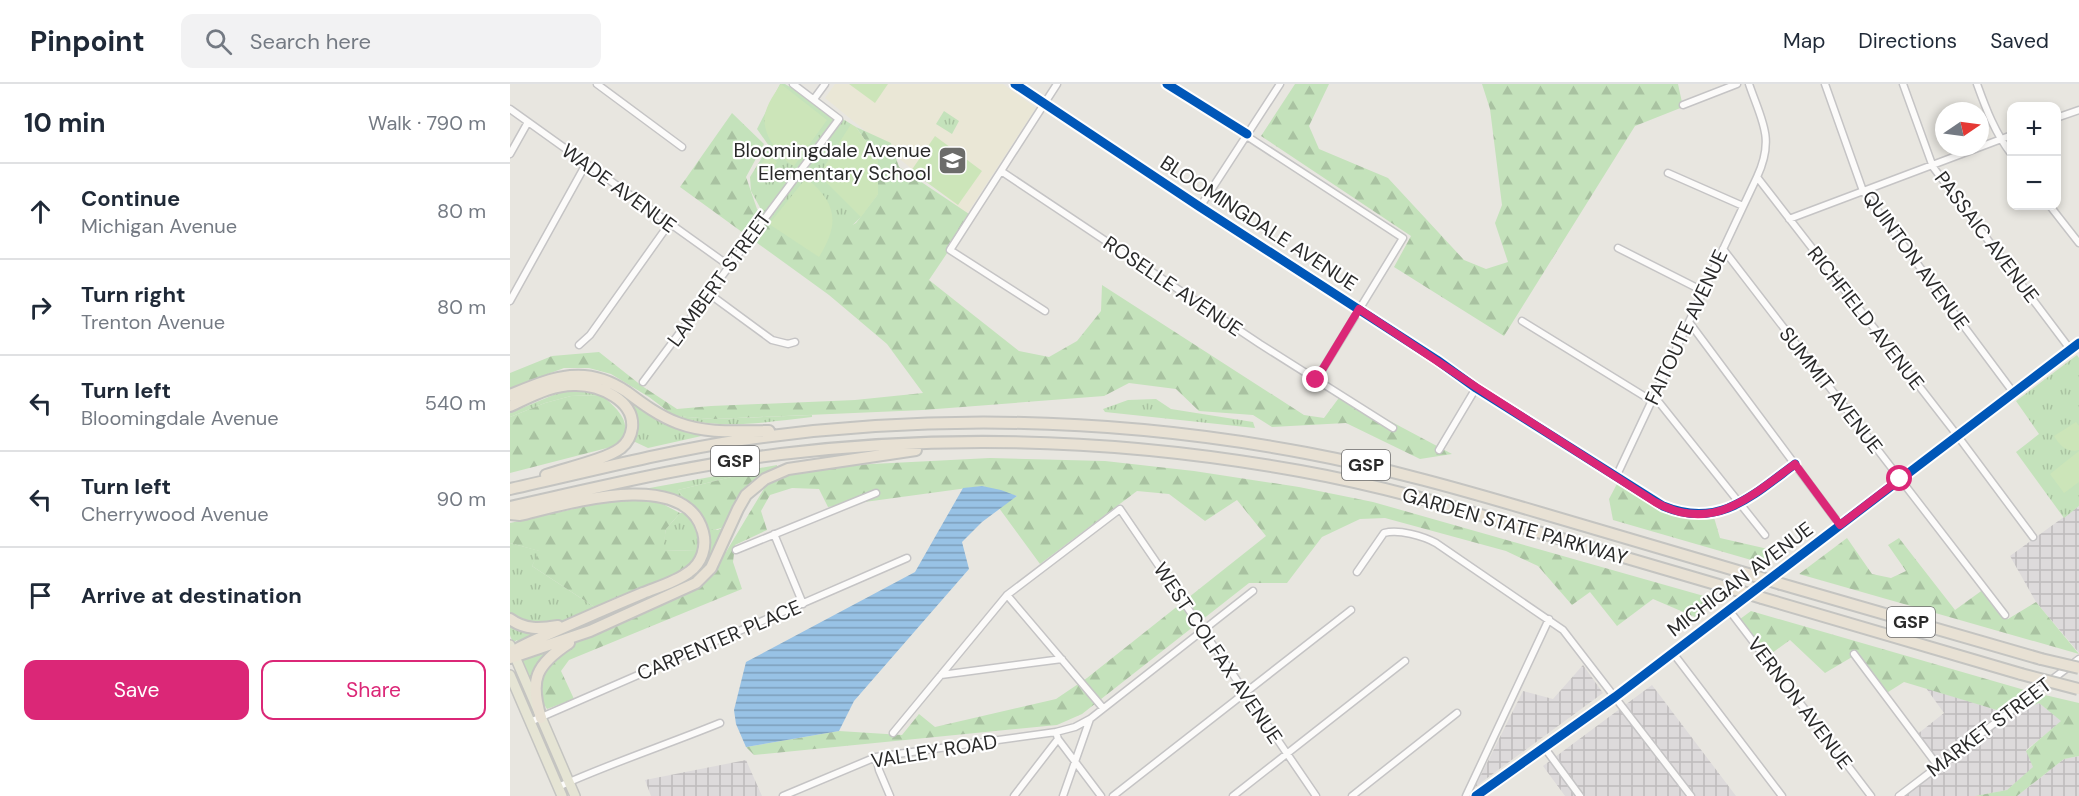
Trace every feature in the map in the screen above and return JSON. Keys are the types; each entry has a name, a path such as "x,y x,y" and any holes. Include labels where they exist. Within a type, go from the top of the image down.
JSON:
{"highway":[{"path":"510,395 555,377 583,375 612,384 656,412 689,426 721,431 826,430"},
{"path":"510,406 563,386 585,386 601,390 618,399 628,411 632,426 628,441 613,453 510,488"},
{"name":"GARDEN STATE PARKWAY","path":"510,488 715,445 826,430 929,424 1055,424 1162,432 1256,444 1407,475 2041,659 2079,668"},
{"path":"541,717 535,686 540,669 549,658 562,647 590,631 682,591 700,580 714,563 743,500 757,484 788,469 964,442"},
{"name":"GARDEN STATE PARKWAY","path":"510,507 669,473 759,457 849,448 964,442 1041,443 1121,447 1211,457 1300,471 1368,485 1444,505 2078,689"},
{"path":"510,514 520,515 610,495 655,496 676,503 698,520 703,532 704,549 699,561 691,571 512,653"},
{"path":"510,619 520,625 535,628 554,627 581,620"},
{"path":"512,653 590,631"}],"main road":[{"path":"512,653 574,796"},
{"path":"510,675 560,792"}],"street":[{"path":"597,84 682,147"},
{"path":"793,84 814,99 825,84"},
{"name":"BLOOMINGDALE AVENUE","path":"1015,84 1200,207 1655,502 1679,512 1714,513 1740,503 1795,464"},
{"path":"1045,311 950,250 1057,84"},
{"path":"1167,84 1247,134 1402,238 1316,380"},
{"path":"1200,207 1280,84"},
{"path":"1683,105 1737,84"},
{"path":"1749,84 1767,136 1765,157 1757,177"},
{"name":"QUINTON AVENUE","path":"1825,84 1863,191 2013,392"},
{"name":"PASSAIC AVENUE","path":"1903,84 1933,165 2070,349"},
{"path":"1977,84 1989,117 2007,148"},
{"name":"LAMBERT STREET","path":"643,382 838,119 814,99"},
{"name":"WADE AVENUE","path":"510,109 728,265"},
{"path":"2061,116 2079,110"},
{"path":"510,154 528,122"},
{"path":"1789,219 2007,137"},
{"path":"510,301 586,164"},
{"name":"ROSELLE AVENUE","path":"1001,171 1346,400 1393,428"},
{"path":"1668,172 1743,206"},
{"name":"FAITOUTE AVENUE","path":"1616,477 1757,177"},
{"name":"RICHFIELD AVENUE","path":"1757,177 2033,537"},
{"path":"2053,210 2079,243"},
{"path":"579,345 590,335 669,224"},
{"path":"1618,248 1703,291"},
{"name":"SUMMIT AVENUE","path":"1723,249 2006,615"},
{"path":"708,293 743,321 772,340 788,344 795,342"},
{"path":"1522,321 1653,398 1765,535"},
{"path":"1689,322 1840,525"},
{"name":"MICHIGAN AVENUE","path":"1476,796 1615,697 2079,343"},
{"path":"1438,450 1476,387"},
{"path":"735,550 876,493"},
{"name":"WEST COLFAX AVENUE","path":"1007,595 1120,509 1316,796"},
{"path":"1357,572 1384,533 1393,532 1420,537 1436,543 1549,619 1563,630 1690,796"},
{"path":"774,534 803,604"},
{"name":"CARPENTER PLACE","path":"530,722 907,558"},
{"path":"1063,796 1090,719 1254,591"},
{"path":"893,734 1007,595 1103,708"},
{"path":"1113,796 1351,610"},
{"name":"VERNON AVENUE","path":"1729,610 1871,796"},
{"path":"1466,796 1549,619"},
{"path":"1673,653 1782,796"},
{"path":"1854,654 1938,766"},
{"path":"941,675 1062,659"},
{"name":"MARKET STREET","path":"1899,796 2079,659"},
{"path":"1233,796 1405,661"},
{"path":"1352,796 1457,713"},
{"name":"VALLEY ROAD","path":"783,796 876,757 1057,735 1090,719"},
{"path":"560,792 569,782 720,723"},
{"path":"1014,796 1057,735 1101,796"},
{"path":"1544,747 1580,796"},
{"path":"876,757 890,796"}],"shaded area":[{"name":"Bloomingdale Avenue Elementary School","path":"835,84 1003,84 1036,108 967,214 825,98"},
{"path":"2079,506 2079,653 2036,602 2010,556"},
{"path":"1583,665 1603,693 1475,787 1523,691 1553,699"},
{"path":"1652,685 1736,796 1565,796 1543,766"},
{"path":"1926,688 2010,714 2039,703 2062,721 2026,750 2034,767 2007,790 1975,796 1901,796 1939,767 1915,736 1944,713"},
{"path":"2079,756 2079,796 2017,796 2064,759"},
{"path":"746,760 762,796 651,796 645,780"}],"green space":[{"path":"780,84 785,84 851,124 878,194 861,217 819,257 769,224 751,191 750,177 769,146 757,129"},
{"path":"781,84 827,120 794,166 780,155 766,129 767,107"},
{"path":"849,84 888,84 875,103"},
{"path":"1295,84 1329,84 1309,126 1319,149 1388,178 1464,260 1486,269 1508,262 1495,223 1502,205 1490,109 1482,84 1678,84 1683,107 1635,126 1504,336 1394,267 1411,236 1261,136"},
{"path":"944,111 959,121 952,134 936,124"},
{"path":"732,113 764,144 746,177 757,209 807,249 856,223 878,194 878,159 856,127 891,143 899,167 972,216 929,280 1019,351 1049,357 1077,341 1101,311 1102,285 1304,415 1324,418 1341,395 1452,454 1420,459 1346,423 1272,427 1253,415 1199,411 1176,389 1129,383 1104,396 923,410 714,419 674,416 649,397 611,374 589,368 564,368 510,388 510,373 552,356 599,352 642,386 677,409 855,400 923,393 887,344 829,295 680,187"},
{"path":"851,124 856,127 878,159 878,194 861,217 819,175"},
{"path":"935,136 982,171 958,205 911,171"},
{"path":"768,155 777,162 766,178 756,171"},
{"path":"806,178 824,196 832,214 830,234 819,257 769,224"},
{"path":"2077,355 2079,358 2079,506 2064,518 2016,452 2039,434 2016,401"},
{"path":"563,391 581,391 601,395 571,396 545,403 510,417 510,413"},
{"path":"601,395 624,420 624,434 620,440 611,447 510,473 510,417 545,403 571,396"},
{"path":"627,399 706,433 706,435 648,448 633,441 625,401"},
{"path":"1156,399 1171,409 1253,422 1255,428 1105,412 1103,409 1128,400"},
{"path":"812,415 812,417 743,424 708,423 674,416 714,419"},
{"path":"2076,422 2079,426 2079,450 2067,450 2054,436"},
{"path":"2079,451 2079,482 2064,493 2050,474"},
{"path":"990,458 1105,461 1194,471 1299,487 1373,502 1718,600 1695,617 1653,599 1617,626 1590,592 1572,605 1538,566 1506,551 1385,518 1360,519 1322,537 1287,583 1249,583 1082,714 1057,725 754,755 746,747 839,731 902,735 919,714 935,727 1056,699 1087,678 1266,536 1237,500 1205,521 1169,494 1137,491 1040,564 999,508 1017,496 982,486 828,507 819,489 792,488 770,495 761,511 767,530 735,545 733,562 742,589 569,660 561,671 574,699 547,709 539,697 542,676 554,660 572,644 620,615 680,586 678,582 596,608 532,566 539,551 510,543 510,523 623,498 624,501 657,501 680,513 666,529 663,550 726,552 768,482 813,467"},
{"path":"777,465 777,468 760,476 748,473 678,490 692,509 644,489"},
{"path":"748,473 758,476 743,493 724,527 718,529 707,528 678,490"},
{"path":"1619,480 1668,512 1713,514 1720,538 1781,552 1765,564 1613,520 1609,499"},
{"path":"680,513 686,513 694,527 698,540 697,551 662,550 666,529"},
{"path":"703,521 707,528 718,530 724,527 716,547 695,579 562,638 523,651 698,569"},
{"path":"1847,538 1872,574 1891,578 1906,571 1888,545 1899,538 1955,610 1984,589 2008,619 2036,602 2079,654 1799,574"},
{"path":"510,543 540,551 532,566 596,608 554,627 510,619"},
{"path":"1751,611 2028,691 2079,703 2079,756 2064,759 2017,796 1975,796 2007,790 2033,767 2026,751 2061,721 2039,703 2010,714 1904,682 1885,694 1852,657 1825,673 1790,640 1765,658 1736,622"},
{"path":"510,623 540,633 519,644 517,640 513,643"},
{"path":"555,646 537,667 530,681 521,660"}],"water":[{"path":"982,486 1017,496 982,522 962,542 969,569 854,701 839,731 746,747 736,724 734,710 746,662 915,572 963,488"}],"cycle path":[{"path":"1015,84 1437,360 1476,388 1663,506 1701,514 1734,506 1795,464"},
{"path":"1167,84 1247,134"},
{"path":"1476,796 1615,697 2079,343"}],"place":[{"name":"Bloomingdale Avenue Elementary School","path":"952,161"}],"route":[{"path":"1316,380 1359,309 1476,387 1671,510 1688,514 1705,514 1731,508 1795,464 1840,525 1900,479"}]}
